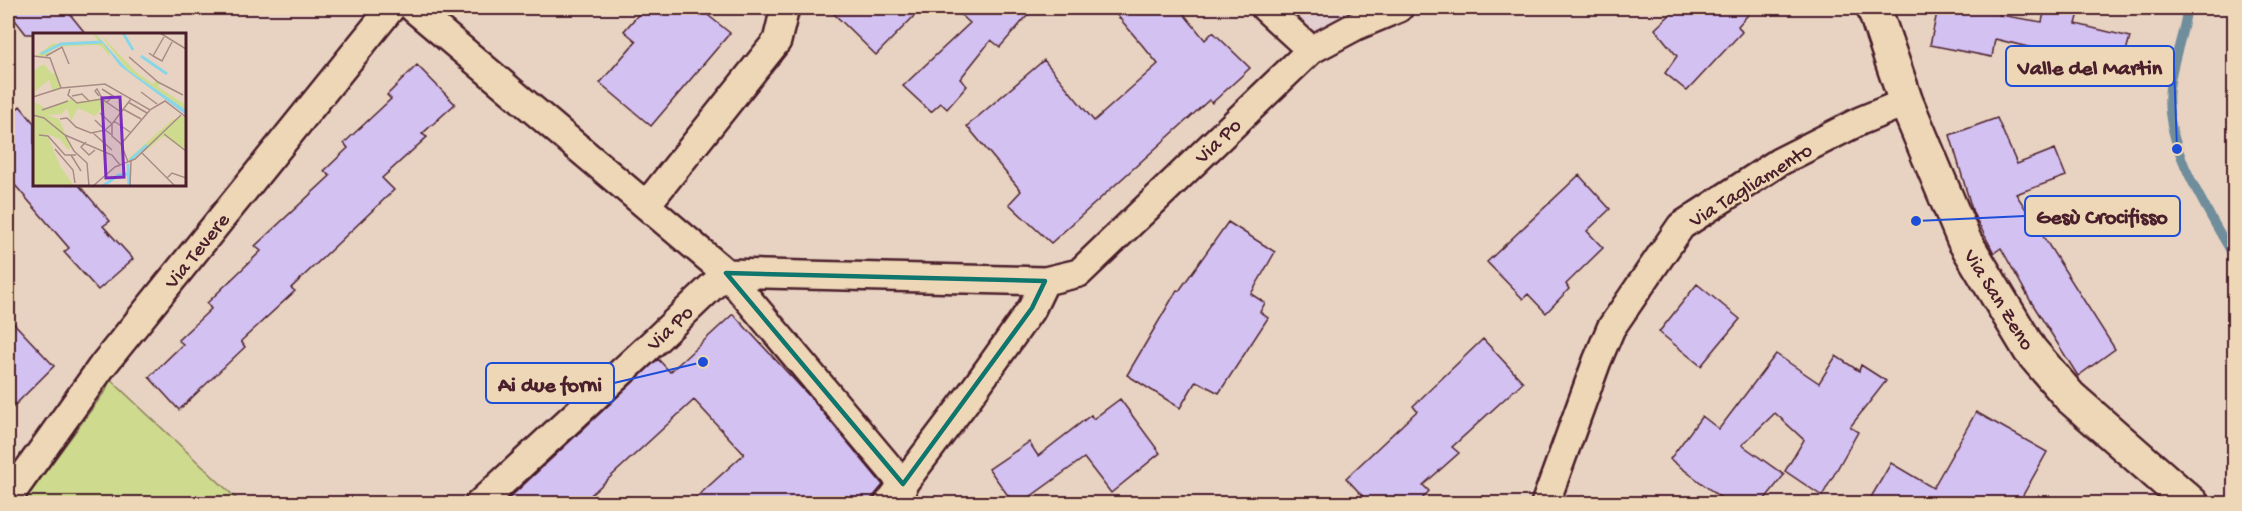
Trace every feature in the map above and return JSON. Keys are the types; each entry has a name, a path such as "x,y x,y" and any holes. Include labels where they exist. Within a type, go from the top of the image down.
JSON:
{"street":[{"name":"Via Tevere","path":"8,498 103,365 391,8"},
{"path":"413,8 726,273 897,497 1032,308 1045,280"},
{"path":"647,204 777,41 785,8"},
{"path":"1265,8 1311,50"},
{"name":"Via Po","path":"479,504 726,273 1045,280 1079,273 1311,50 1356,26 1399,8"},
{"name":"Via San Zeno","path":"1874,8 1906,102 1964,240 2030,350 2070,397 2120,438 2192,504"},
{"name":"Via Tagliamento","path":"1545,504 1611,328 1681,226 1779,162 1860,120 1906,102"}],"highlighted area":[{"path":"726,273 1045,281 1032,308 903,484"}],"shaded area":[{"path":"1265,8 1399,8 1311,50"}],"green space":[{"path":"110,379 241,503 22,504 106,390"}],"building":[{"path":"8,8 65,8 85,33 26,34"},
{"path":"644,8 699,8 730,33 651,126 600,83 636,41 624,31"},
{"path":"828,8 922,8 876,55"},
{"path":"953,8 1034,8 1000,47 991,40 960,79 967,86 947,109 941,103 931,112 903,86 970,23"},
{"path":"1111,8 1179,8 1205,40 1213,32 1250,68 1212,103 1209,100 1051,243 1009,204 1021,191 967,126 1044,60 1094,121 1158,64"},
{"path":"1677,8 1754,8 1738,26 1742,32 1687,91 1665,73 1677,56 1655,29"},
{"path":"1938,8 2000,8 1999,15 2042,22 2045,8 2079,13 2076,24 2130,37 2126,51 2133,53 2126,80 2079,69 2082,60 1995,39 1992,57 1930,45"},
{"path":"417,65 455,104 422,134 427,137 382,178 394,190 291,288 295,291 241,341 245,347 179,410 149,377 183,344 178,340 211,309 207,303 261,251 255,246 330,176 324,171 348,148 344,143 391,99 387,95"},
{"path":"20,106 33,122 33,186 80,186 110,221 103,226 133,259 98,290 64,252 69,248 8,177 8,117"},
{"path":"1997,118 2017,164 2055,149 2066,176 2016,194 2115,349 2078,376 2030,300 2001,248 1994,253 1973,213 1950,135"},
{"path":"1579,175 1610,209 1587,231 1603,248 1566,284 1569,289 1546,313 1528,294 1523,299 1487,262"},
{"path":"1228,222 1275,252 1251,294 1265,303 1260,312 1268,318 1219,393 1196,381 1180,408 1127,375 1177,290 1179,291"},
{"path":"1697,284 1740,319 1701,366 1659,332"},
{"path":"733,314 811,398 883,485 867,504 689,504 744,454 694,400 581,504 503,504 658,359 670,372"},
{"path":"8,317 54,366 8,412"},
{"path":"1483,339 1523,382 1452,447 1459,453 1423,485 1429,491 1418,504 1370,504 1346,478 1417,411 1413,406"},
{"path":"1776,354 1819,383 1836,356 1859,371 1861,365 1886,381 1850,427 1858,432 1822,496 1785,471 1804,440 1775,413 1742,445 1784,475 1761,504 1729,504 1670,459 1702,416 1719,429"},
{"path":"1120,399 1160,453 1111,493 1084,458 1020,504 1014,504 989,469 1029,442 1038,456 1091,415 1093,419"},
{"path":"1976,412 2047,452 2018,504 1867,504 1891,463 1933,488"}],"waterway":[{"path":"2187,8 2170,82 2170,114 2174,135 2190,178 2234,257"}],"place":[{"name":"Valle del Martin","path":"2177,149"},
{"name":"Gesù Crocifisso","path":"1916,221"},
{"name":"Ai due forni","path":"703,362"}]}
